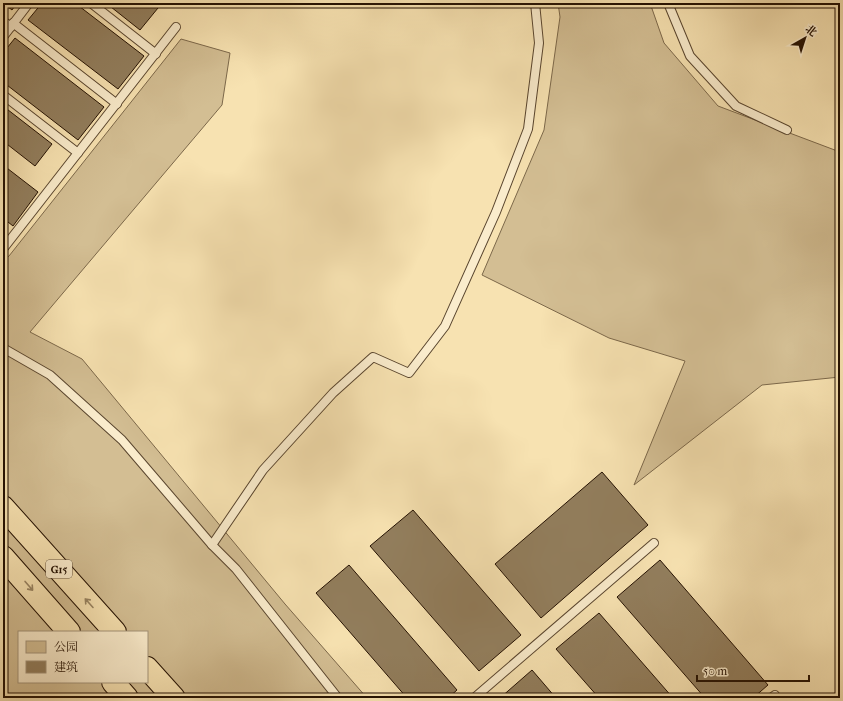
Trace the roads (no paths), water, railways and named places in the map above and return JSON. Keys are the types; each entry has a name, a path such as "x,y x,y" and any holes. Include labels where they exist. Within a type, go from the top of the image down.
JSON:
{"highway":[{"name":"G15","path":"3,506 114,631"},
{"path":"3,557 68,631"},
{"path":"148,669 174,698"},
{"path":"114,683 127,698"}],"lane":[{"path":"3,37 29,3"},
{"path":"91,3 156,54"},
{"path":"212,545 263,470 333,393 373,356 409,373 445,326 496,212 528,129 539,44 535,3"},
{"path":"668,3 690,56 736,106 787,130"},
{"path":"3,21 12,25 116,104"},
{"path":"3,249 176,27"},
{"path":"3,95 78,153"},
{"path":"3,348 50,375 122,440 212,545 236,569 338,698"},
{"path":"474,698 654,542"}]}
